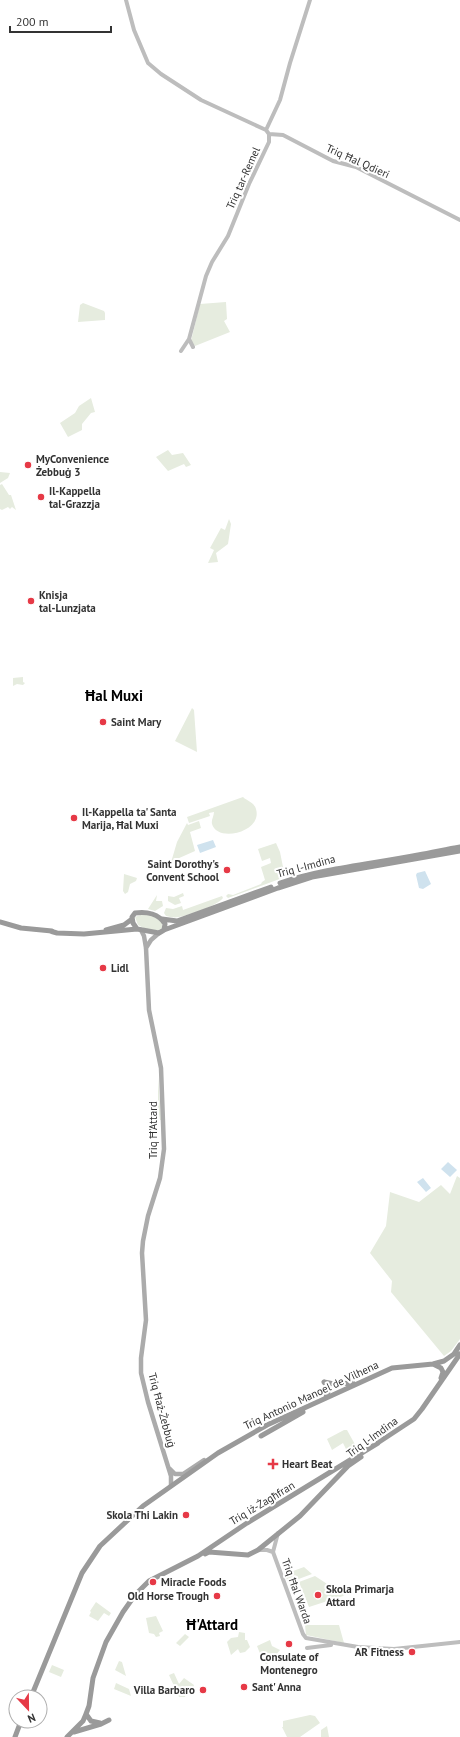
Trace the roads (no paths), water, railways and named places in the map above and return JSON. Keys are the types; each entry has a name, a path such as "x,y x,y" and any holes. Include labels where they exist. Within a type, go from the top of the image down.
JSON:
{"highway":[{"name":"Triq l-Imdina","path":"0,922 21,928 50,931 106,930 124,925 132,920 135,913 142,912 153,914 162,919 177,921 312,873 460,847"},
{"name":"Triq l-Imdina","path":"50,931 58,933 84,934 139,929 161,932 278,888 312,877 460,851"},
{"path":"161,932 165,924 162,919"},
{"path":"132,920 139,929"},
{"name":"Triq Antonio Manoel de Vilhena","path":"34,1689 75,1588 91,1559 100,1546 143,1506 218,1453 267,1424 344,1390 376,1374 401,1366 433,1364 444,1361 454,1354 460,1345"},
{"name":"Triq l-Imdina","path":"199,1556 209,1552 245,1555 258,1550 300,1516 353,1462 414,1419 460,1354"},
{"path":"433,1364 441,1368 443,1372 443,1375 435,1390"},
{"path":"326,1397 329,1389 324,1382 350,1385 376,1374"},
{"path":"261,1436 293,1416 344,1390"},
{"name":"Triq iż-Żagħfran","path":"199,1556 215,1544 378,1443"},
{"path":"74,1732 86,1714 89,1706 93,1678 102,1650 123,1612 135,1595 155,1577 199,1556"},
{"path":"67,1737 74,1732 102,1724 109,1720 98,1724 94,1723 88,1719 86,1714"}],"main road":[{"name":"Triq Ħ'Attard","path":"139,929 144,936 146,948 149,1010 161,1068 164,1149 160,1178 142,1241 146,1320 141,1358"},
{"path":"146,948 151,940 161,932"},
{"name":"Triq Ħaż-Żebbuġ","path":"141,1358 143,1381 168,1466 172,1481 171,1486"},
{"path":"168,1466 175,1474 183,1474 209,1457 218,1453"}],"street":[{"path":"126,0 134,30 148,63 161,74 201,100 266,130 269,134"},
{"path":"266,130 280,100 310,0"},
{"name":"Triq Ħal Qdieri","path":"269,134 283,135 333,161 356,168 460,220"},
{"name":"Triq tar-Remel","path":"181,351 189,339 206,276 212,262 228,236 248,184 269,142 269,134"},
{"path":"189,339 194,347"},
{"name":"Triq Ħal Warda","path":"278,1534 273,1552 304,1635 306,1638 339,1644"},
{"name":"Triq Ħal Warda","path":"258,1550 273,1552"},
{"path":"307,1648 339,1644 394,1649 460,1642"}],"water":[{"path":"213,840 216,847 200,853 197,845"},
{"path":"425,871 431,884 423,889 419,888 416,875 417,873"},
{"path":"448,1162 457,1170 450,1177 441,1169"},
{"path":"423,1178 431,1188 426,1192 417,1182"}],"place":[{"name":"MyConvenience Żebbuġ 3","path":"28,465"},
{"name":"Il-Kappella tal-Grazzja","path":"41,497"},
{"name":"Knisja tal-Lunzjata","path":"31,601"},
{"name":"Saint Mary","path":"103,722"},
{"name":"Il-Kappella ta' Santa Marija, Ħal Muxi","path":"74,818"},
{"name":"Saint Dorothy's Convent School","path":"227,870"},
{"name":"Lidl","path":"103,968"},
{"name":"Heart Beat","path":"273,1464"},
{"name":"Skola Thi Lakin","path":"186,1515"},
{"name":"Miracle Foods","path":"153,1582"},
{"name":"Skola Primarja Attard","path":"318,1595"},
{"name":"Old Horse Trough","path":"217,1596"},
{"name":"Consulate of Montenegro","path":"289,1644"},
{"name":"AR Fitness","path":"412,1652"},
{"name":"Sant' Anna","path":"244,1687"},
{"name":"Villa Barbaro","path":"203,1690"}],"district":[{"name":"Ħal Muxi","path":"114,696"},
{"name":"Ħ'Attard","path":"212,1625"}]}
